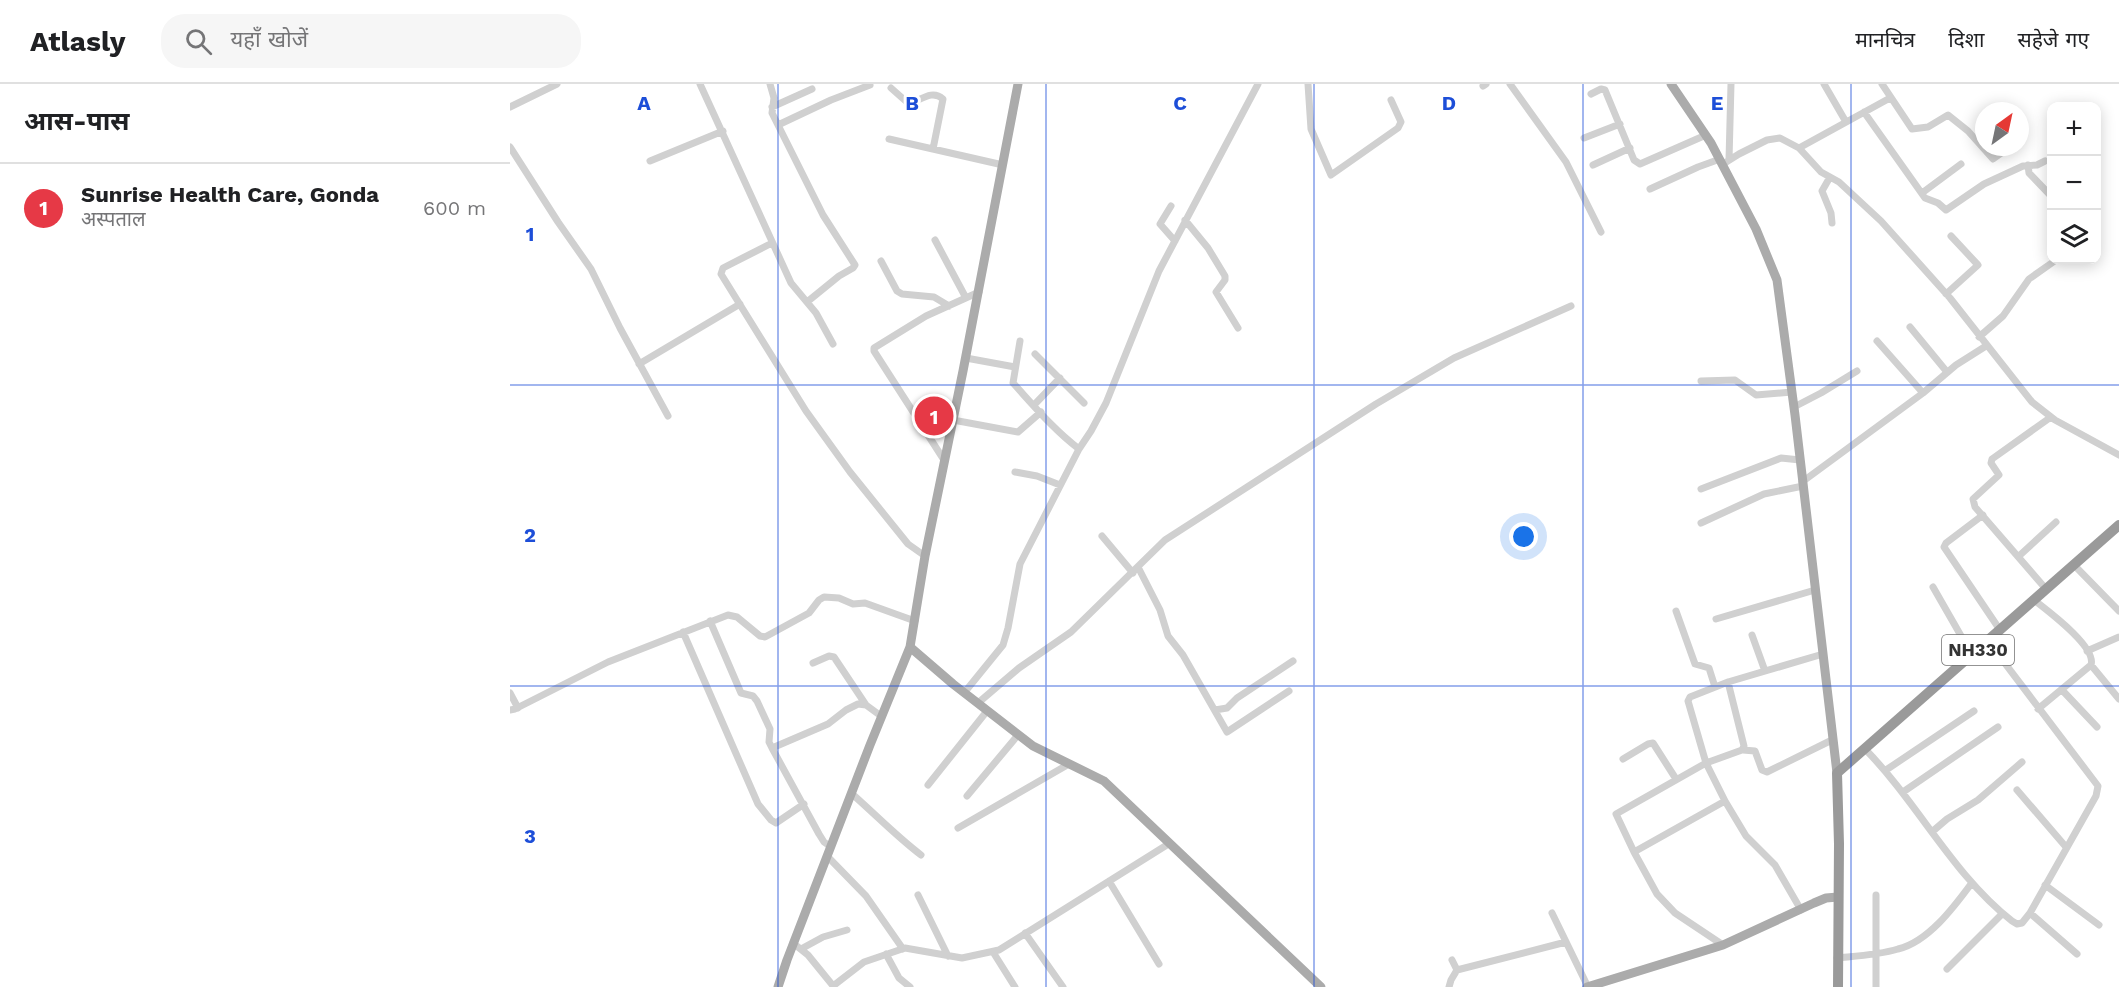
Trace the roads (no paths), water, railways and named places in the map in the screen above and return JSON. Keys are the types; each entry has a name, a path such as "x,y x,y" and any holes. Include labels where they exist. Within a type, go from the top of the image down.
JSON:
{"highway":[{"name":"NH330","path":"1837,773 2119,525"},
{"path":"1837,773 1838,987"}],"main road":[{"path":"778,987 797,946 851,793 910,647 925,556 966,358 1018,84"},
{"path":"1671,84 1724,161 1777,280 1837,773"},
{"path":"910,647 1018,735 1034,746 1104,781 1321,987"},
{"path":"1588,987 1723,945 1827,898 1838,897"}],"street":[{"path":"510,107 557,84"},
{"path":"700,84 791,283 816,313 833,344"},
{"path":"770,84 774,98 772,113 823,215 855,265 807,302"},
{"path":"964,693 1003,645 1020,564 1060,484 1106,403 1159,271 1258,84"},
{"path":"1308,84 1311,129 1331,175 1400,126 1401,122 1391,100"},
{"path":"1510,84 1566,162 1601,232"},
{"path":"1724,161 1731,84"},
{"path":"1824,84 1846,122"},
{"path":"1882,84 1897,109 1915,130 1928,127 1948,115 1975,140"},
{"path":"778,125 870,85"},
{"path":"891,88 909,104 932,94 943,99 933,149"},
{"path":"1591,94 1604,89 1634,160 1640,164 1706,135"},
{"path":"772,107 812,90"},
{"path":"1799,147 1890,98"},
{"path":"1864,112 1925,198 1938,203 1946,210 1984,184 2028,165 2037,165 2045,161"},
{"path":"1584,138 1620,124"},
{"path":"650,161 723,131"},
{"path":"1650,189 1698,167 1724,161 1767,140 1780,138 1799,147 1821,172 1854,195 1881,222 1946,294 2032,402 2051,417 2119,455"},
{"path":"889,139 1003,165"},
{"path":"510,147 591,269 668,416"},
{"path":"1593,165 1630,148"},
{"path":"1922,194 1961,164"},
{"path":"2028,165 2029,173 2047,193"},
{"path":"1830,177 1822,191 1831,213 1832,223"},
{"path":"1170,206 1160,224 1162,229 1175,241"},
{"path":"1185,219 1208,248 1225,276 1225,280 1216,292 1238,328"},
{"path":"1946,294 1978,265 1951,236"},
{"path":"935,240 966,298"},
{"path":"772,243 721,271 720,274 806,411 844,464 908,544 925,556"},
{"path":"880,261 897,291 902,294 934,297 949,306"},
{"path":"1979,337 2003,316 2030,279 2051,264"},
{"path":"944,460 873,350 875,346 979,292"},
{"path":"639,364 740,304"},
{"path":"978,703 1019,668 1071,632 1165,540 1376,404 1466,352 1571,306"},
{"path":"1910,327 1947,372"},
{"path":"1020,341 1013,383 1059,434 1079,449"},
{"path":"1877,341 1923,393"},
{"path":"1701,522 1764,494 1803,484 1923,393 1947,372 1986,346"},
{"path":"1035,354 1084,403"},
{"path":"966,358 1015,367"},
{"path":"1794,406 1857,371"},
{"path":"1034,405 1060,378"},
{"path":"1701,381 1735,380 1756,395 1792,392"},
{"path":"953,420 1018,432 1041,412"},
{"path":"2046,589 1975,507 1973,500 1999,475 1990,461 2051,417"},
{"path":"1701,489 1781,458 1800,460"},
{"path":"1015,472 1037,476 1060,484"},
{"path":"1983,515 1946,543 1944,547 2000,630"},
{"path":"2019,556 2056,522"},
{"path":"1102,536 1136,570 1160,610 1166,632 1183,655 1226,731 1229,732 1289,692"},
{"path":"2074,565 2119,611"},
{"path":"1933,587 1972,655"},
{"path":"1716,620 1815,590"},
{"path":"510,693 514,709 608,662 732,614 760,636 765,637 809,613 824,597 838,598 854,604 865,603 915,621"},
{"path":"2034,600 2068,628 2092,658 2091,666 2038,709"},
{"path":"1676,611 1694,662 1709,668 1715,687"},
{"path":"710,621 741,693 753,696 757,701 770,729 769,742 772,748 823,840 831,847"},
{"path":"683,632 758,804 776,823 804,804"},
{"path":"1752,635 1765,671"},
{"path":"2087,651 2119,637"},
{"path":"1864,749 1886,770 1971,884 2002,914 2020,924 2030,913 2096,796 2098,786 1988,641"},
{"path":"1801,910 1783,875 1746,836 1725,801 1706,763 1688,701 1693,695 1728,682 1823,654"},
{"path":"813,663 829,656 834,657 866,705 881,716"},
{"path":"1215,710 1227,708 1237,698 1293,662"},
{"path":"2091,666 2119,699"},
{"path":"1728,682 1744,744 1743,750"},
{"path":"2062,690 2097,727"},
{"path":"772,748 828,724 854,705 866,705"},
{"path":"928,784 987,711"},
{"path":"1886,770 1974,711"},
{"path":"1903,792 1998,727"},
{"path":"967,796 1018,735"},
{"path":"1723,945 1675,913 1663,902 1634,852 1616,814 1706,763 1743,750 1755,751 1762,770 1767,772 1832,740"},
{"path":"1623,759 1653,743 1676,779"},
{"path":"1933,831 1947,819 1978,800 2022,762"},
{"path":"958,828 1069,764"},
{"path":"2017,790 2066,847"},
{"path":"851,793 898,838 921,855"},
{"path":"1634,852 1725,801"},
{"path":"847,930 797,946 834,986 864,962 903,948 962,958 993,952 1170,843"},
{"path":"828,856 866,896 903,948"},
{"path":"1109,881 1158,964"},
{"path":"1837,958 1900,949 1915,942 1950,913 1971,884"},
{"path":"2045,885 2099,925"},
{"path":"918,895 948,956"},
{"path":"1876,895 1874,954 1876,987"},
{"path":"1552,913 1588,987"},
{"path":"2030,913 2077,954"},
{"path":"1947,969 2002,914"},
{"path":"1025,933 1063,987"},
{"path":"1449,987 1457,970 1566,942"},
{"path":"993,952 1015,987"},
{"path":"886,954 899,978 910,987"},
{"path":"1452,960 1457,970"}],"place":[{"name":"Sunrise Health Care, Gonda","path":"934,416"}]}
